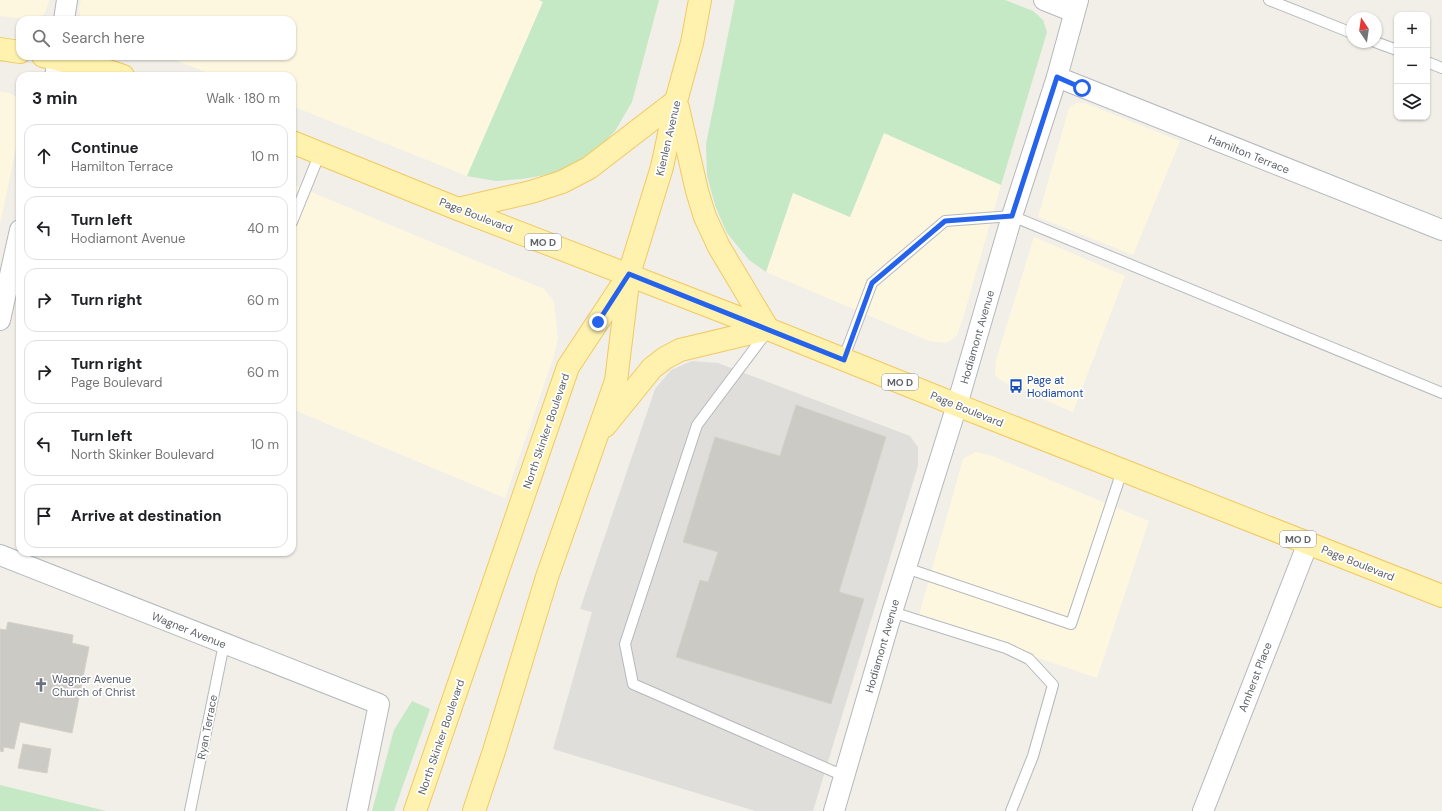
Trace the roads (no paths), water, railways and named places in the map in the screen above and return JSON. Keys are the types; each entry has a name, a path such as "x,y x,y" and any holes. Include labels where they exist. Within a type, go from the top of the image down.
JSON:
{"main road":[{"name":"Kienlen Avenue","path":"629,274 662,167 676,101 692,43 700,0"},
{"path":"0,49 16,51"},
{"path":"54,62 111,72"},
{"path":"458,209 531,192 562,182 589,168 676,101 697,191 705,216 719,247 768,329 680,350 665,358 652,368 594,440"},
{"name":"Page Boulevard","path":"296,144 458,209 629,274 1122,471 1442,596"},
{"path":"474,811 494,751 547,577 616,381 629,274"},
{"name":"North Skinker Boulevard","path":"416,811 568,367 629,274"}],"street":[{"path":"65,16 67,0"},
{"path":"1044,0 1076,6"},
{"name":"Hodiamont Avenue","path":"834,811 892,612 957,405 1012,216 1057,77 1076,6"},
{"name":"Hamilton Terrace","path":"1057,77 1442,230"},
{"path":"0,320 16,248"},
{"name":"Amherst Place","path":"1203,811 1308,543"},
{"name":"Wagner Avenue","path":"0,555 379,704 357,811"}],"lane":[{"path":"1269,0 1346,31"},
{"path":"1382,44 1394,49"},
{"path":"1430,63 1442,68"},
{"path":"296,212 320,153"},
{"path":"844,360 872,283 945,221 1012,216 1442,393"},
{"path":"768,329 697,425 625,644 633,684 844,776"},
{"path":"906,568 1071,624 1122,471"},
{"path":"892,612 1006,648 1029,659 1053,685 1033,756 1011,811"},
{"name":"Ryan Terrace","path":"190,811 224,644"}],"place":[{"name":"Page at Hodiamont","path":"1016,386"},
{"name":"Wagner Avenue Church of Christ","path":"41,685"}]}
